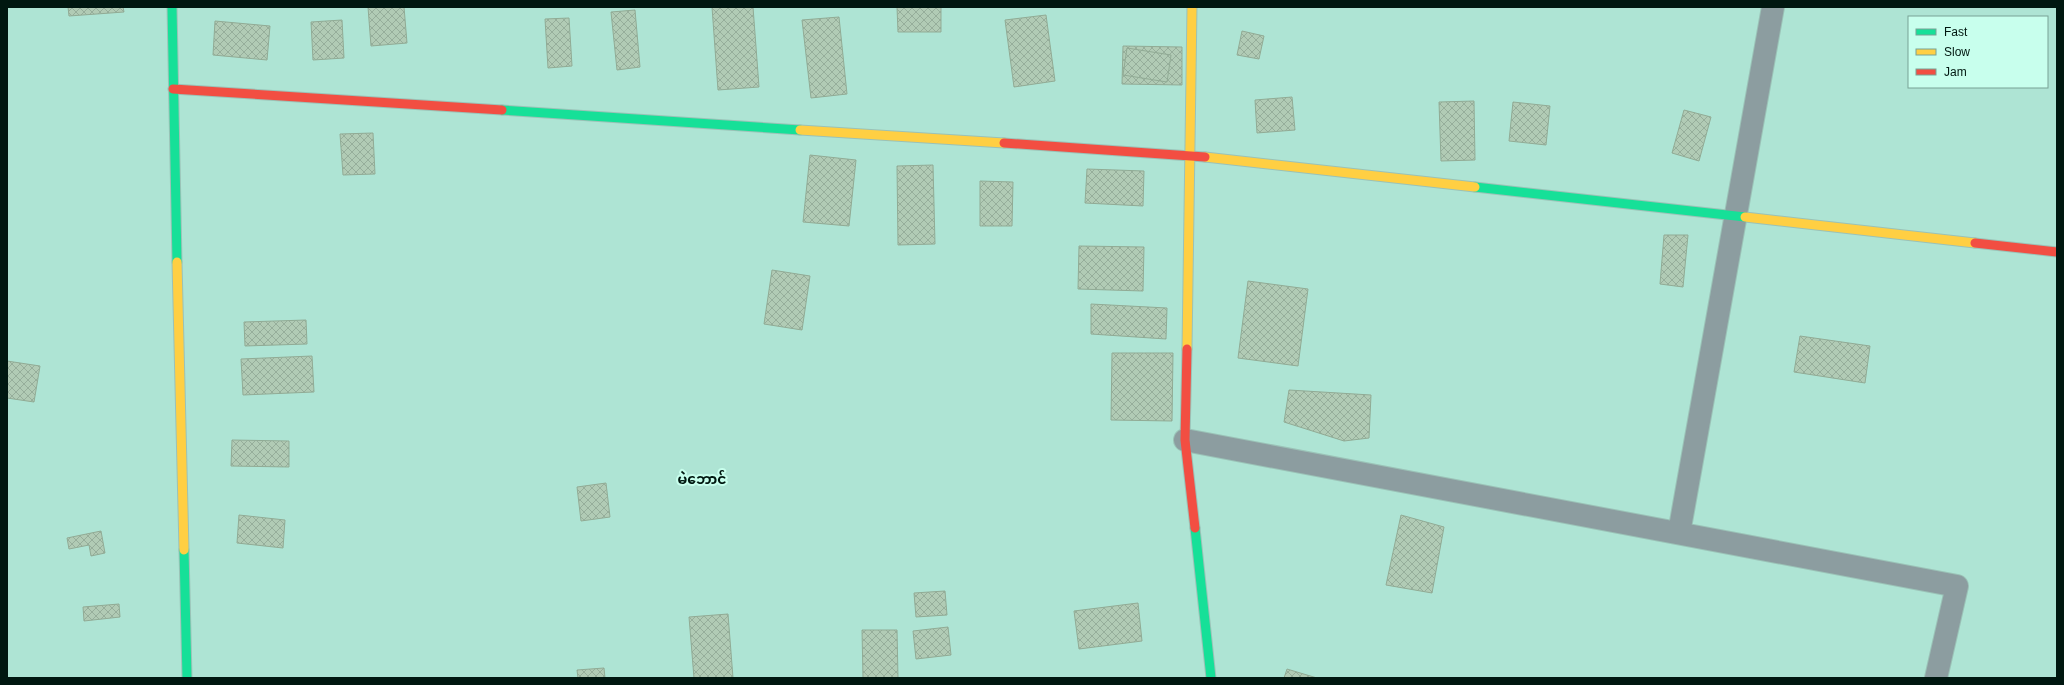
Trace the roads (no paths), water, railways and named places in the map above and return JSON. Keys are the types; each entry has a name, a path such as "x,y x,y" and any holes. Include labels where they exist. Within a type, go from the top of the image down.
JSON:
{"street":[{"path":"172,7 187,678"},
{"path":"1192,7 1191,155 1184,440 1211,678"},
{"path":"1679,533 1773,7"},
{"path":"173,90 1191,155 2057,252"},
{"path":"1184,440 1957,586 1936,678"}],"district":[{"name":"မဲဘောင်","path":"702,479"}]}
